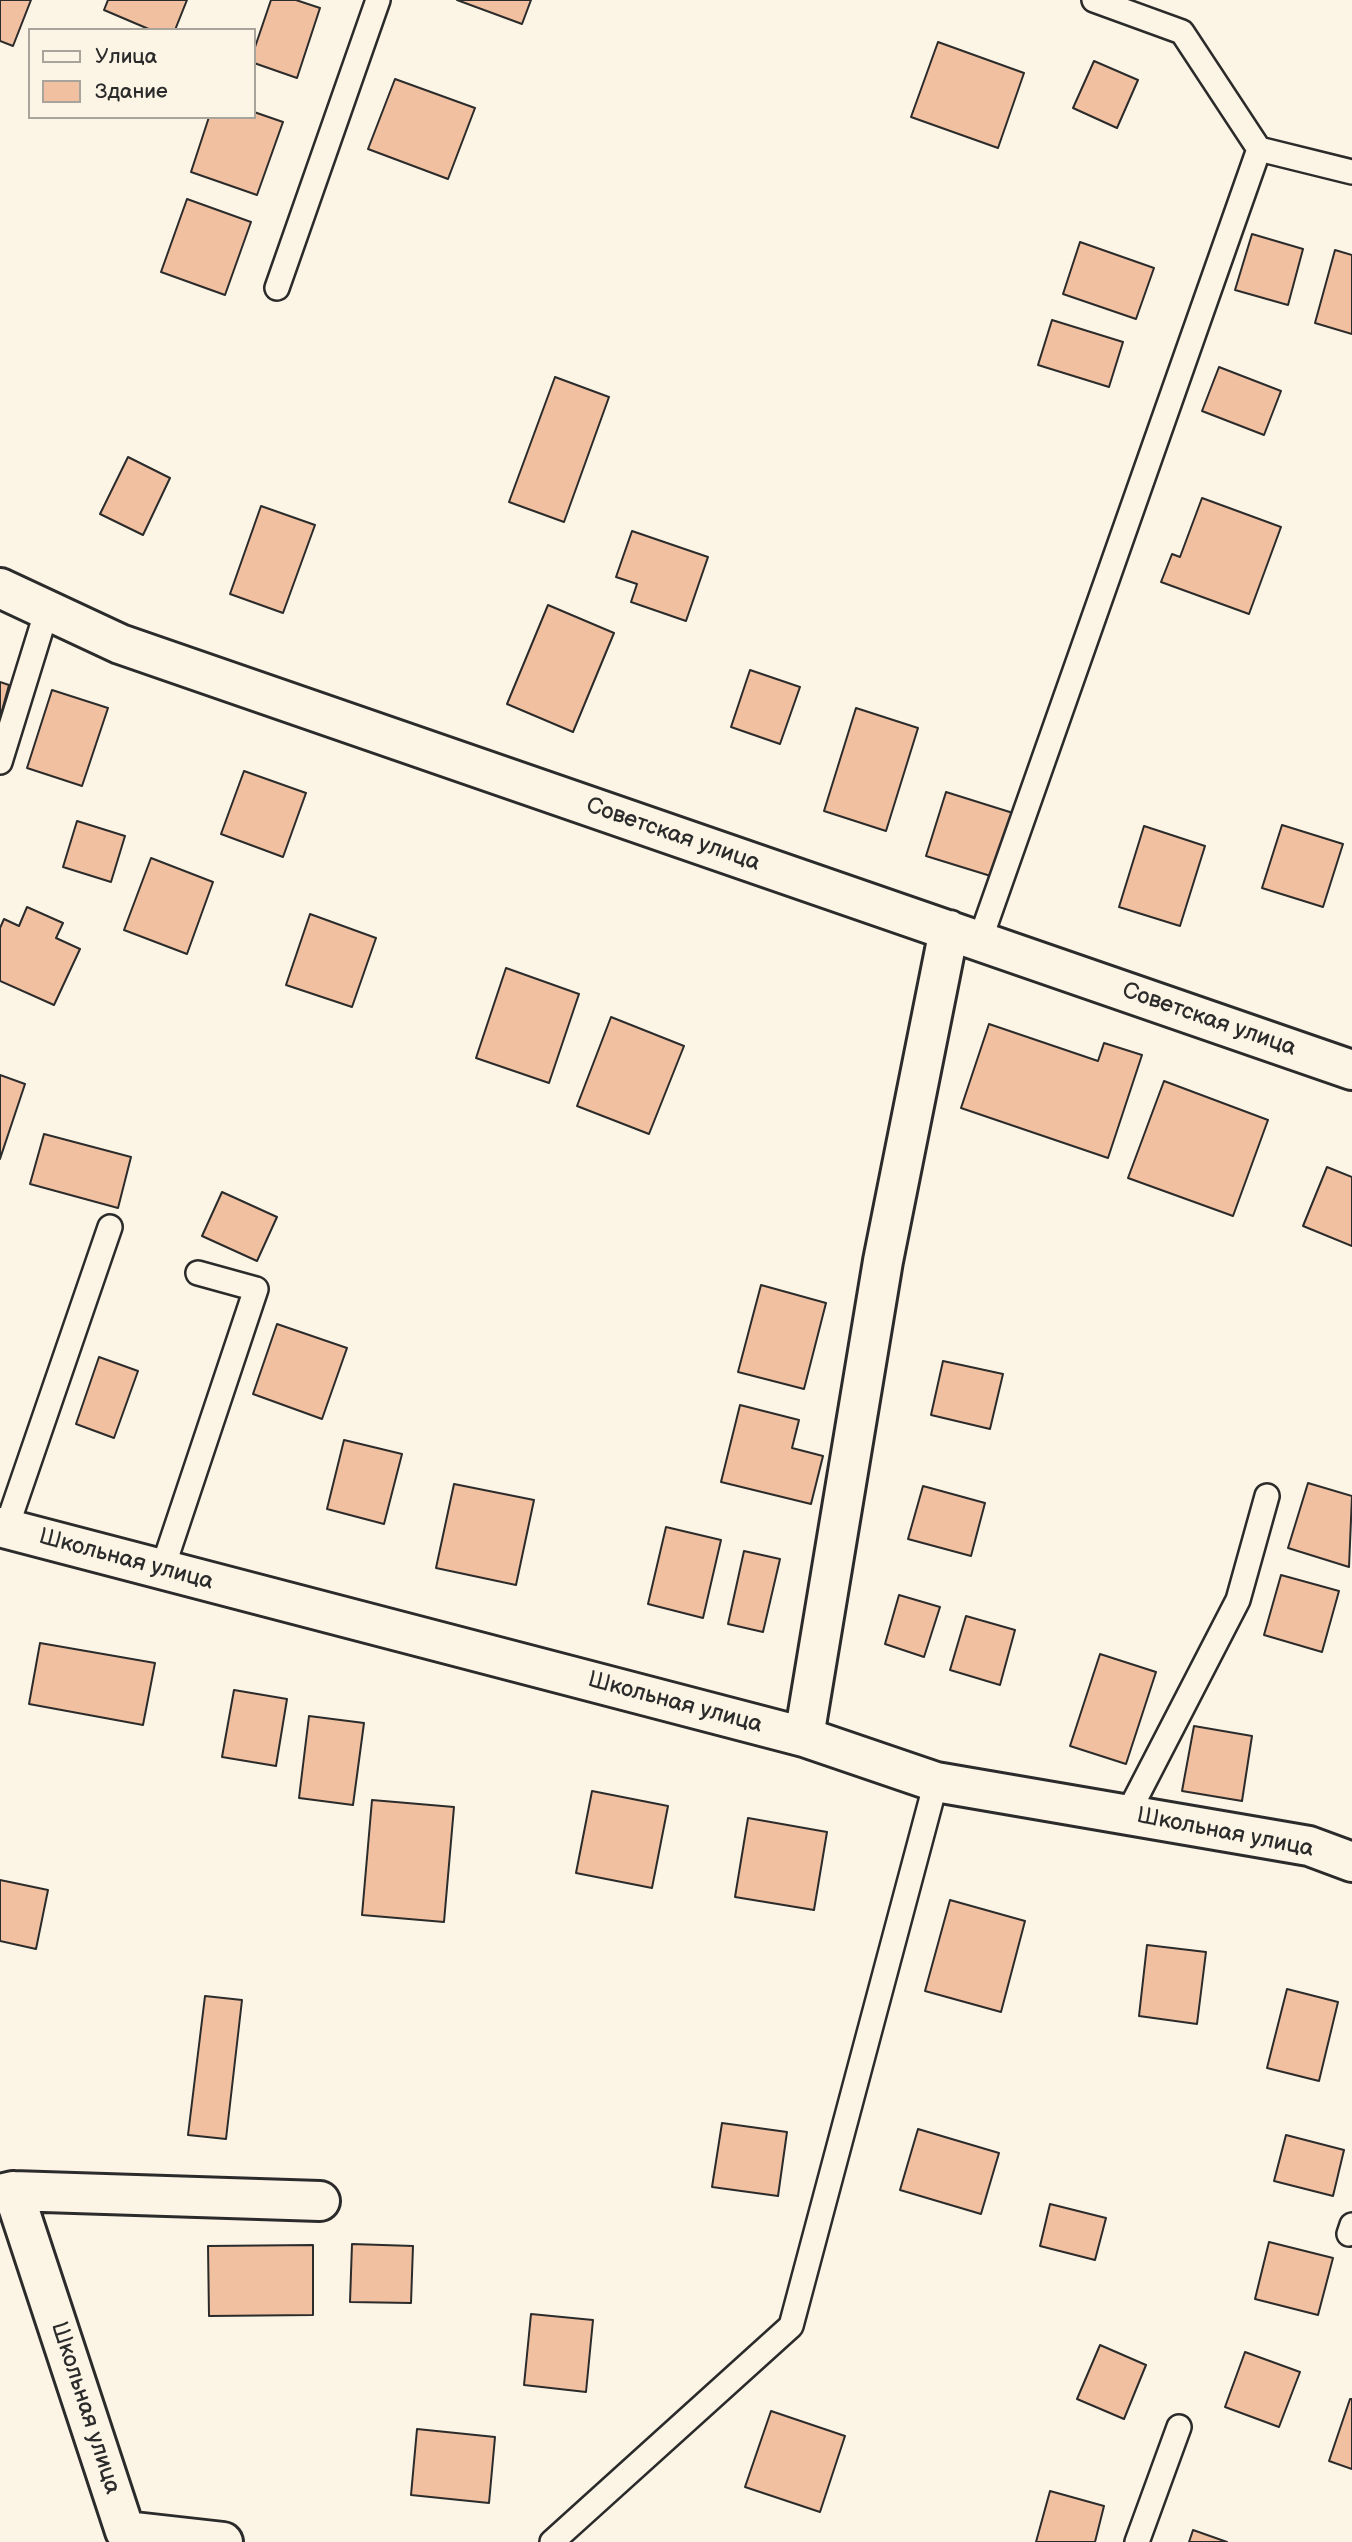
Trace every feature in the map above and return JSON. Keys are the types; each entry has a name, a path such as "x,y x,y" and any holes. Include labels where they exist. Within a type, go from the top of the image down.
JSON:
{"street":[{"name":"Советская улица","path":"0,588 120,644 1352,1070"},
{"path":"804,1737 883,1261 964,935"},
{"name":"Школьная улица","path":"3,1528 804,1737 936,1782 1309,1846 1352,1862"},
{"name":"Школьная улица","path":"223,2542 125,2536 6,2193 320,2201"}],"lane":[{"path":"277,288 378,0"},
{"path":"1094,0 1182,32 1259,149 1352,172"},
{"path":"964,935 1259,149"},
{"path":"0,762 47,610"},
{"path":"3,1528 110,1227"},
{"path":"162,1570 256,1289 198,1273"},
{"path":"1127,1815 1238,1600 1267,1496"},
{"path":"552,2542 791,2326 936,1782"},
{"path":"1137,2542 1179,2427"}],"building":[{"path":"0,0 31,0 13,46 0,41"},
{"path":"108,0 187,0 176,28 146,28 104,10"},
{"path":"271,0 296,0 320,8 297,78 256,64 256,44"},
{"path":"457,0 531,0 522,24"},
{"path":"938,42 1024,73 998,148 911,117"},
{"path":"1094,61 1138,80 1117,128 1073,108"},
{"path":"395,79 475,108 448,179 368,149"},
{"path":"256,113 283,122 257,195 191,172 208,119 256,119"},
{"path":"187,199 251,222 225,295 161,272"},
{"path":"1252,234 1303,249 1288,305 1235,290"},
{"path":"1080,242 1154,268 1136,319 1063,294"},
{"path":"1335,250 1352,255 1352,334 1315,323"},
{"path":"1052,320 1123,342 1109,387 1038,365"},
{"path":"1219,367 1281,391 1264,435 1202,411"},
{"path":"555,377 609,397 564,522 509,502"},
{"path":"128,457 170,478 143,535 100,514"},
{"path":"1202,498 1281,527 1249,614 1161,582 1172,554 1180,557"},
{"path":"261,506 315,525 283,613 230,594"},
{"path":"632,531 708,557 686,621 631,602 637,584 616,577"},
{"path":"548,605 614,633 573,732 507,704"},
{"path":"750,670 800,687 780,744 731,727"},
{"path":"0,682 9,685 0,718"},
{"path":"52,690 108,708 82,786 27,768"},
{"path":"856,708 918,728 886,831 824,811"},
{"path":"244,771 306,793 283,857 221,834"},
{"path":"946,792 1013,813 994,877 926,856"},
{"path":"77,821 125,836 111,882 63,867"},
{"path":"1282,825 1343,844 1323,907 1262,888"},
{"path":"1144,826 1205,846 1180,926 1119,907"},
{"path":"151,858 213,882 187,954 124,930"},
{"path":"27,907 63,923 56,938 80,949 54,1005 0,981 0,928 4,919 19,926"},
{"path":"310,914 376,938 352,1007 286,985"},
{"path":"506,968 579,994 549,1083 476,1058"},
{"path":"611,1017 684,1046 649,1134 577,1106"},
{"path":"989,1024 1098,1061 1104,1043 1142,1055 1108,1158 961,1108"},
{"path":"0,1075 25,1084 0,1159"},
{"path":"1164,1081 1268,1120 1233,1216 1128,1178"},
{"path":"44,1134 131,1157 118,1208 30,1184"},
{"path":"1327,1167 1352,1177 1352,1246 1303,1226"},
{"path":"222,1192 277,1217 257,1261 202,1236"},
{"path":"761,1285 826,1303 804,1389 738,1372"},
{"path":"277,1324 347,1348 322,1419 253,1394"},
{"path":"99,1357 138,1371 114,1438 76,1424"},
{"path":"943,1361 1003,1374 990,1429 931,1415"},
{"path":"740,1405 799,1420 792,1448 823,1456 811,1504 721,1482"},
{"path":"344,1440 402,1454 384,1524 327,1509"},
{"path":"1308,1483 1352,1496 1349,1567 1288,1548"},
{"path":"454,1484 534,1500 516,1585 436,1568"},
{"path":"923,1486 985,1503 971,1556 908,1539"},
{"path":"666,1527 721,1540 703,1618 648,1604"},
{"path":"744,1551 780,1559 763,1632 728,1624"},
{"path":"1281,1575 1339,1591 1322,1652 1264,1635"},
{"path":"899,1595 940,1607 924,1657 885,1644"},
{"path":"966,1616 1015,1630 1000,1685 950,1670"},
{"path":"40,1643 155,1663 143,1725 29,1704"},
{"path":"1100,1654 1156,1672 1126,1764 1070,1746"},
{"path":"234,1690 287,1699 276,1766 222,1757"},
{"path":"309,1716 364,1723 353,1805 299,1798"},
{"path":"1194,1726 1252,1736 1242,1801 1182,1791"},
{"path":"592,1791 668,1806 652,1888 576,1873"},
{"path":"372,1800 454,1807 444,1922 362,1915"},
{"path":"748,1818 827,1832 814,1910 735,1897"},
{"path":"0,1880 48,1890 36,1949 0,1941"},
{"path":"950,1900 1025,1921 1001,2012 925,1991"},
{"path":"1147,1945 1206,1952 1197,2024 1139,2016"},
{"path":"1287,1989 1338,2002 1319,2081 1267,2068"},
{"path":"205,1996 242,2000 226,2139 188,2135"},
{"path":"722,2123 787,2132 778,2196 712,2187"},
{"path":"918,2129 999,2153 981,2214 900,2190"},
{"path":"1286,2135 1344,2150 1333,2196 1274,2181"},
{"path":"1050,2204 1106,2218 1095,2260 1040,2246"},
{"path":"1269,2242 1333,2258 1318,2315 1255,2299"},
{"path":"352,2244 413,2246 411,2303 350,2302"},
{"path":"313,2245 313,2315 209,2316 208,2246"},
{"path":"531,2314 593,2320 586,2392 524,2385"},
{"path":"1100,2345 1146,2365 1124,2419 1077,2399"},
{"path":"1245,2352 1300,2372 1279,2427 1225,2407"},
{"path":"1352,2399 1352,2469 1329,2461"},
{"path":"771,2411 845,2436 820,2512 745,2487"},
{"path":"417,2429 495,2437 489,2503 411,2495"},
{"path":"1050,2491 1104,2506 1095,2542 1036,2542"},
{"path":"1193,2530 1227,2542 1189,2542"}]}
